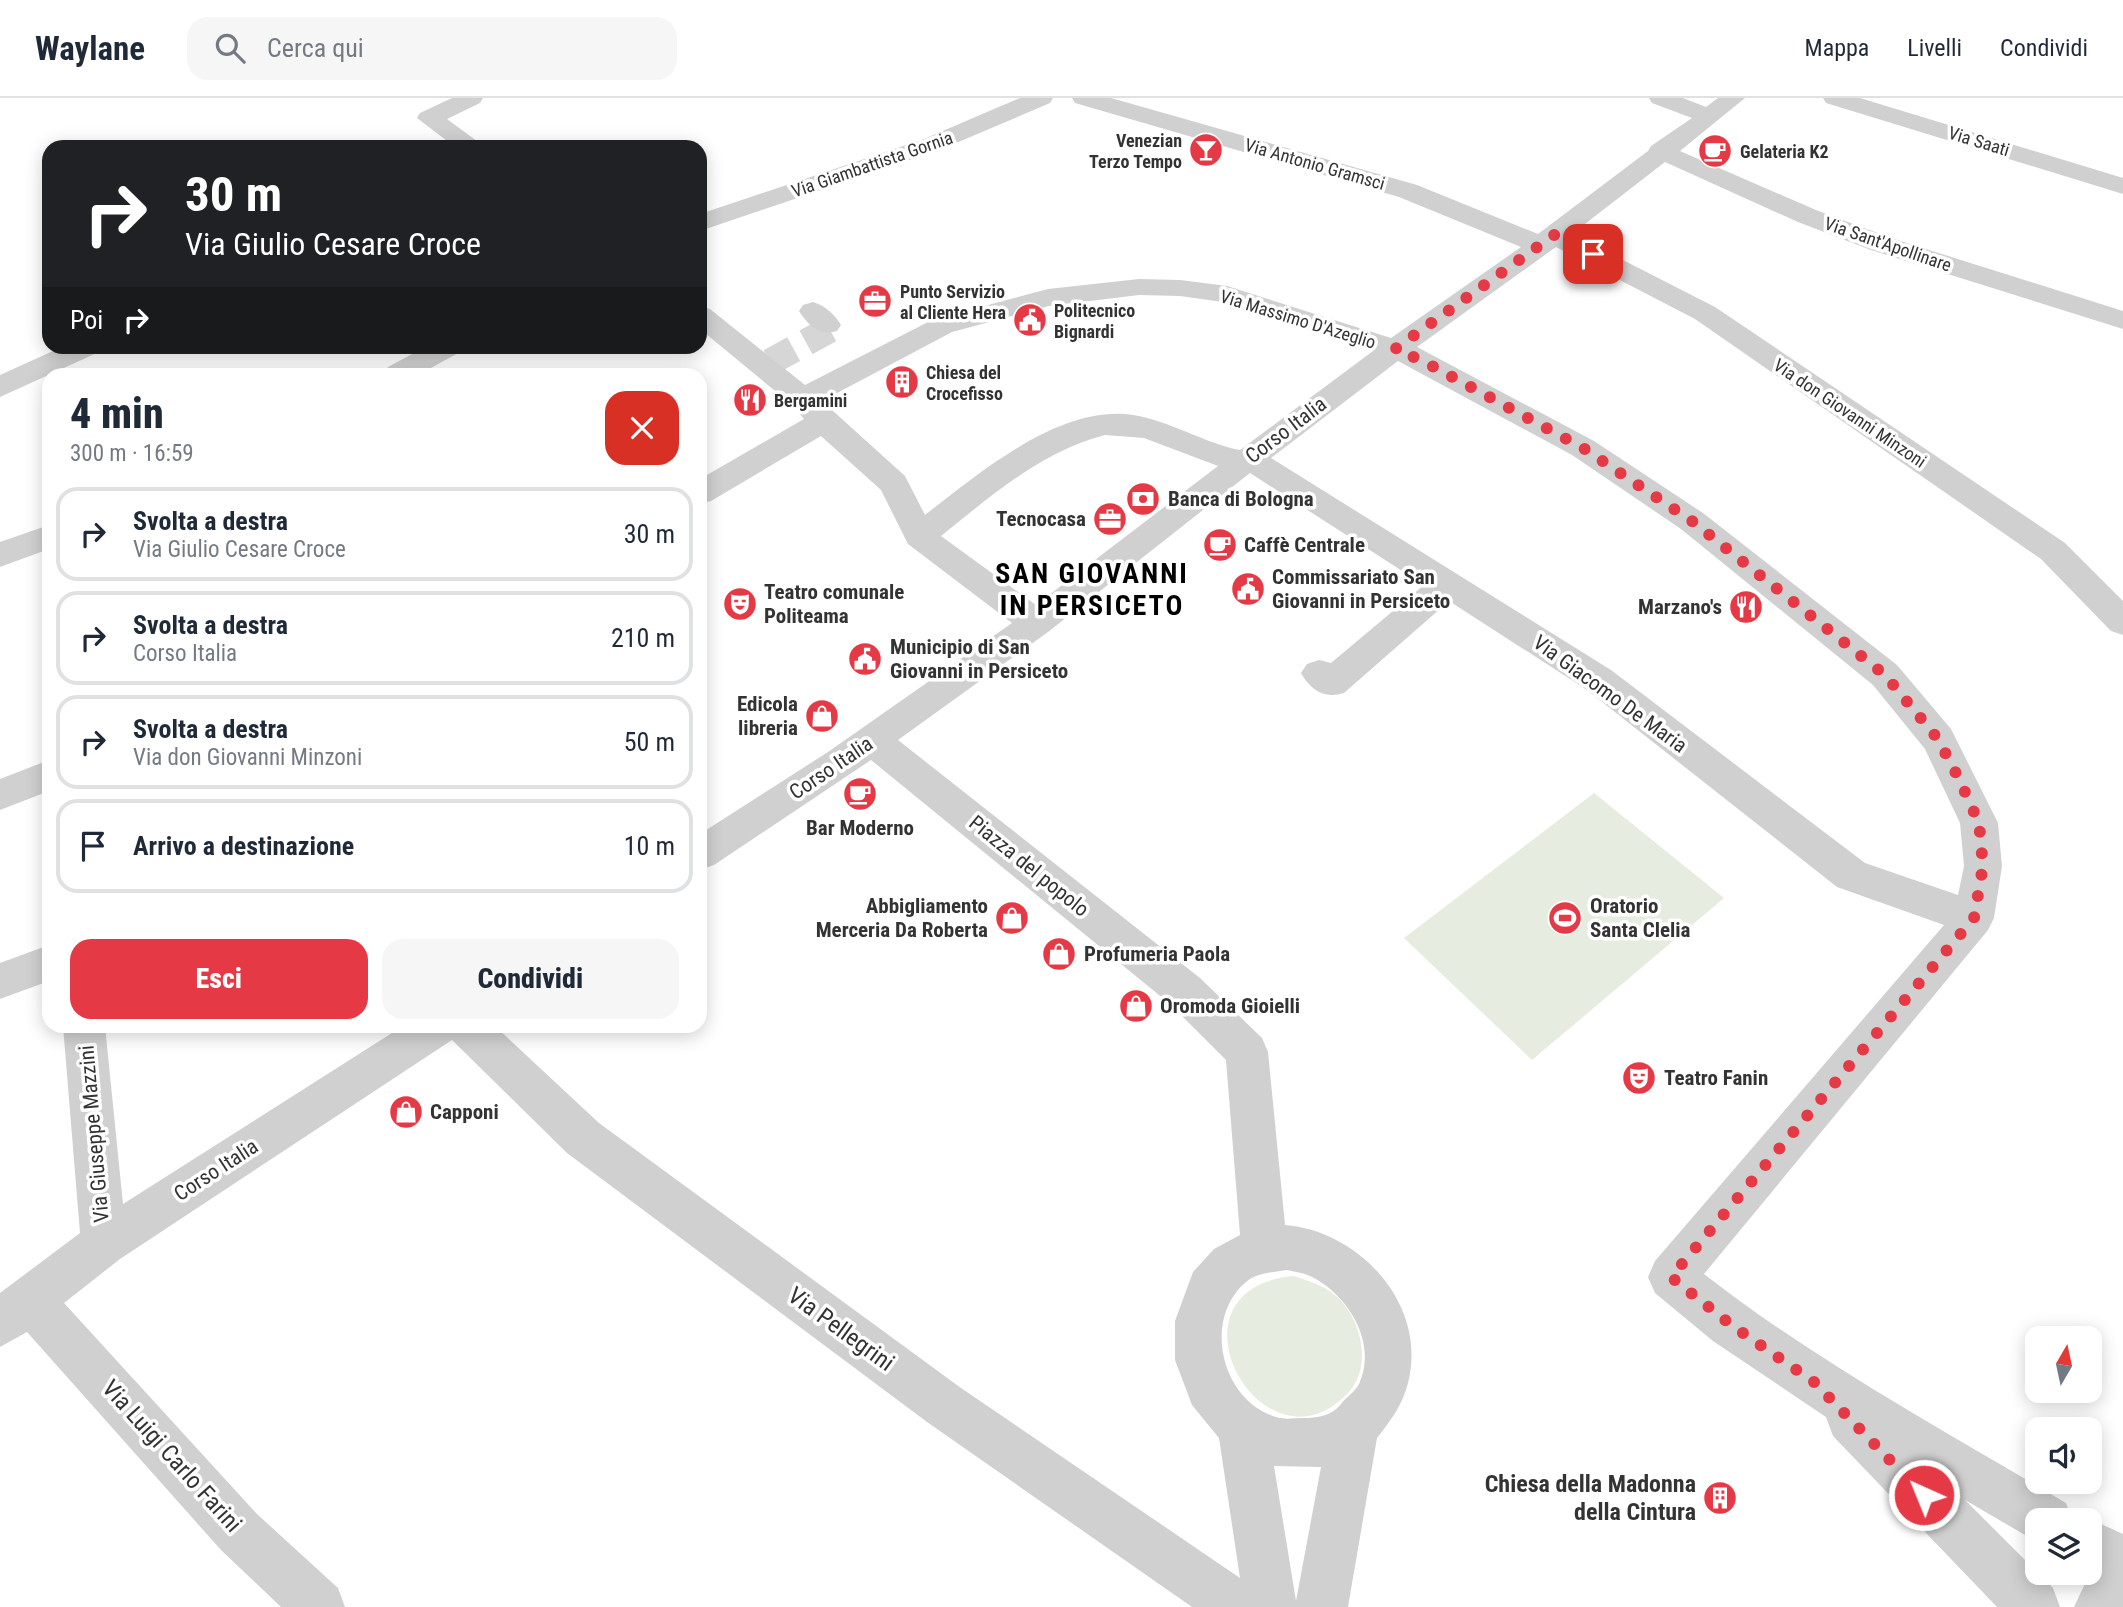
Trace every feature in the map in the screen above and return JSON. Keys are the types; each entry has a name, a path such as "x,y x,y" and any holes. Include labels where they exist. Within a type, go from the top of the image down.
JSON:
{"street":[{"path":"462,140 429,118 471,98"},
{"name":"Via Giambattista Gornia","path":"707,221 933,144 1041,98"},
{"name":"Via Antonio Gramsci","path":"1084,98 1408,191 1547,240"},
{"path":"1661,98 1709,116"},
{"name":"Corso Italia","path":"707,850 872,740 1036,624 1245,461 1547,240 1660,151 1733,98"},
{"name":"Via Saati","path":"1848,100 2123,186"},
{"name":"Via Sant'Apollinare","path":"1660,151 1807,216 1881,244 2123,320"},
{"name":"Via don Giovanni Minzoni","path":"1547,240 1705,313 2053,551 2121,618"},
{"name":"Via Massimo D'Azeglio","path":"707,488 813,410 942,326 1048,298 1139,287 1180,288 1227,294 1395,349 1423,361 1583,448 1692,521 1885,675 1938,739 1979,823 1983,866 1974,918"},
{"path":"707,320 766,364 894,484 919,536 1036,624"},
{"path":"0,387 73,354"},
{"path":"409,368 435,354"},
{"name":"Via Giacomo De Maria","path":"919,536 1017,463 1056,441 1092,426 1129,424 1245,461 1448,583 1599,680 1851,875 1974,918"},
{"path":"0,555 42,540"},
{"path":"1319,673 1332,683 1448,583"},
{"name":"Piazza del popolo","path":"872,740 1185,991 1247,1052 1264,1249"},
{"path":"0,795 42,778"},
{"path":"1974,918 1671,1277 1730,1324 1814,1382 2026,1508"},
{"path":"0,981 42,966"},
{"name":"Via Giuseppe Mazzini","path":"85,1033 104,1243"},
{"name":"Corso Italia","path":"15,1311 104,1243 427,1033"},
{"name":"Via Pellegrini","path":"473,1033 583,1138 944,1405 1237,1607"},
{"path":"1290,1247 1317,1253 1342,1267 1363,1287 1378,1312 1387,1343 1386,1375 1375,1403 1355,1426 1320,1443 1280,1443 1242,1425 1217,1401 1201,1371 1195,1338 1200,1307 1215,1280 1236,1260 1264,1249 1290,1247"},
{"name":"Via Luigi Carlo Farini","path":"15,1311 319,1607"},
{"path":"1814,1382 2034,1607"},
{"path":"1242,1425 1271,1607"},
{"path":"1322,1607 1327,1559 1355,1426"}],"shaded area":[{"name":"Oratorio Santa Clelia","path":"1594,793 1724,898 1532,1060 1404,938"},
{"path":"1293,1276 1321,1286 1336,1296 1352,1316 1361,1342 1361,1369 1356,1381 1349,1392 1317,1414 1285,1415 1258,1399 1237,1374 1228,1343 1232,1313 1252,1289"}],"tunnel":[{"path":"770,362 834,327 827,325"}],"place":[{"name":"Venezian Terzo Tempo","path":"1206,150"},
{"name":"Gelateria K2","path":"1715,151"},
{"name":"Punto Servizio al Cliente Hera","path":"875,301"},
{"name":"Politecnico Bignardi","path":"1030,320"},
{"name":"Chiesa del Crocefisso","path":"902,382"},
{"name":"Bergamini","path":"750,400"},
{"name":"Banca di Bologna","path":"1143,499"},
{"name":"Tecnocasa","path":"1110,519"},
{"name":"Caffè Centrale","path":"1220,545"},
{"name":"Commissariato San Giovanni in Persiceto","path":"1248,589"},
{"name":"Teatro comunale Politeama","path":"740,604"},
{"name":"Marzano's","path":"1746,607"},
{"name":"Municipio di San Giovanni in Persiceto","path":"865,659"},
{"name":"Edicola libreria","path":"822,716"},
{"name":"Bar Moderno","path":"860,794"},
{"name":"Abbigliamento Merceria Da Roberta","path":"1012,918"},
{"name":"Oratorio Santa Clelia","path":"1565,918"},
{"name":"Profumeria Paola","path":"1059,954"},
{"name":"Oromoda Gioielli","path":"1136,1006"},
{"name":"Teatro Fanin","path":"1639,1078"},
{"name":"Capponi","path":"406,1112"},
{"name":"Chiesa della Madonna della Cintura","path":"1720,1498"}],"district":[{"name":"SAN GIOVANNI IN PERSICETO","path":"1092,589"}],"route":[{"path":"1593,254 1554,235 1395,349 1423,361 1583,448 1692,521 1885,675 1938,739 1979,823 1983,866 1974,918 1671,1277 1730,1324 1814,1382 1924,1495"}]}
